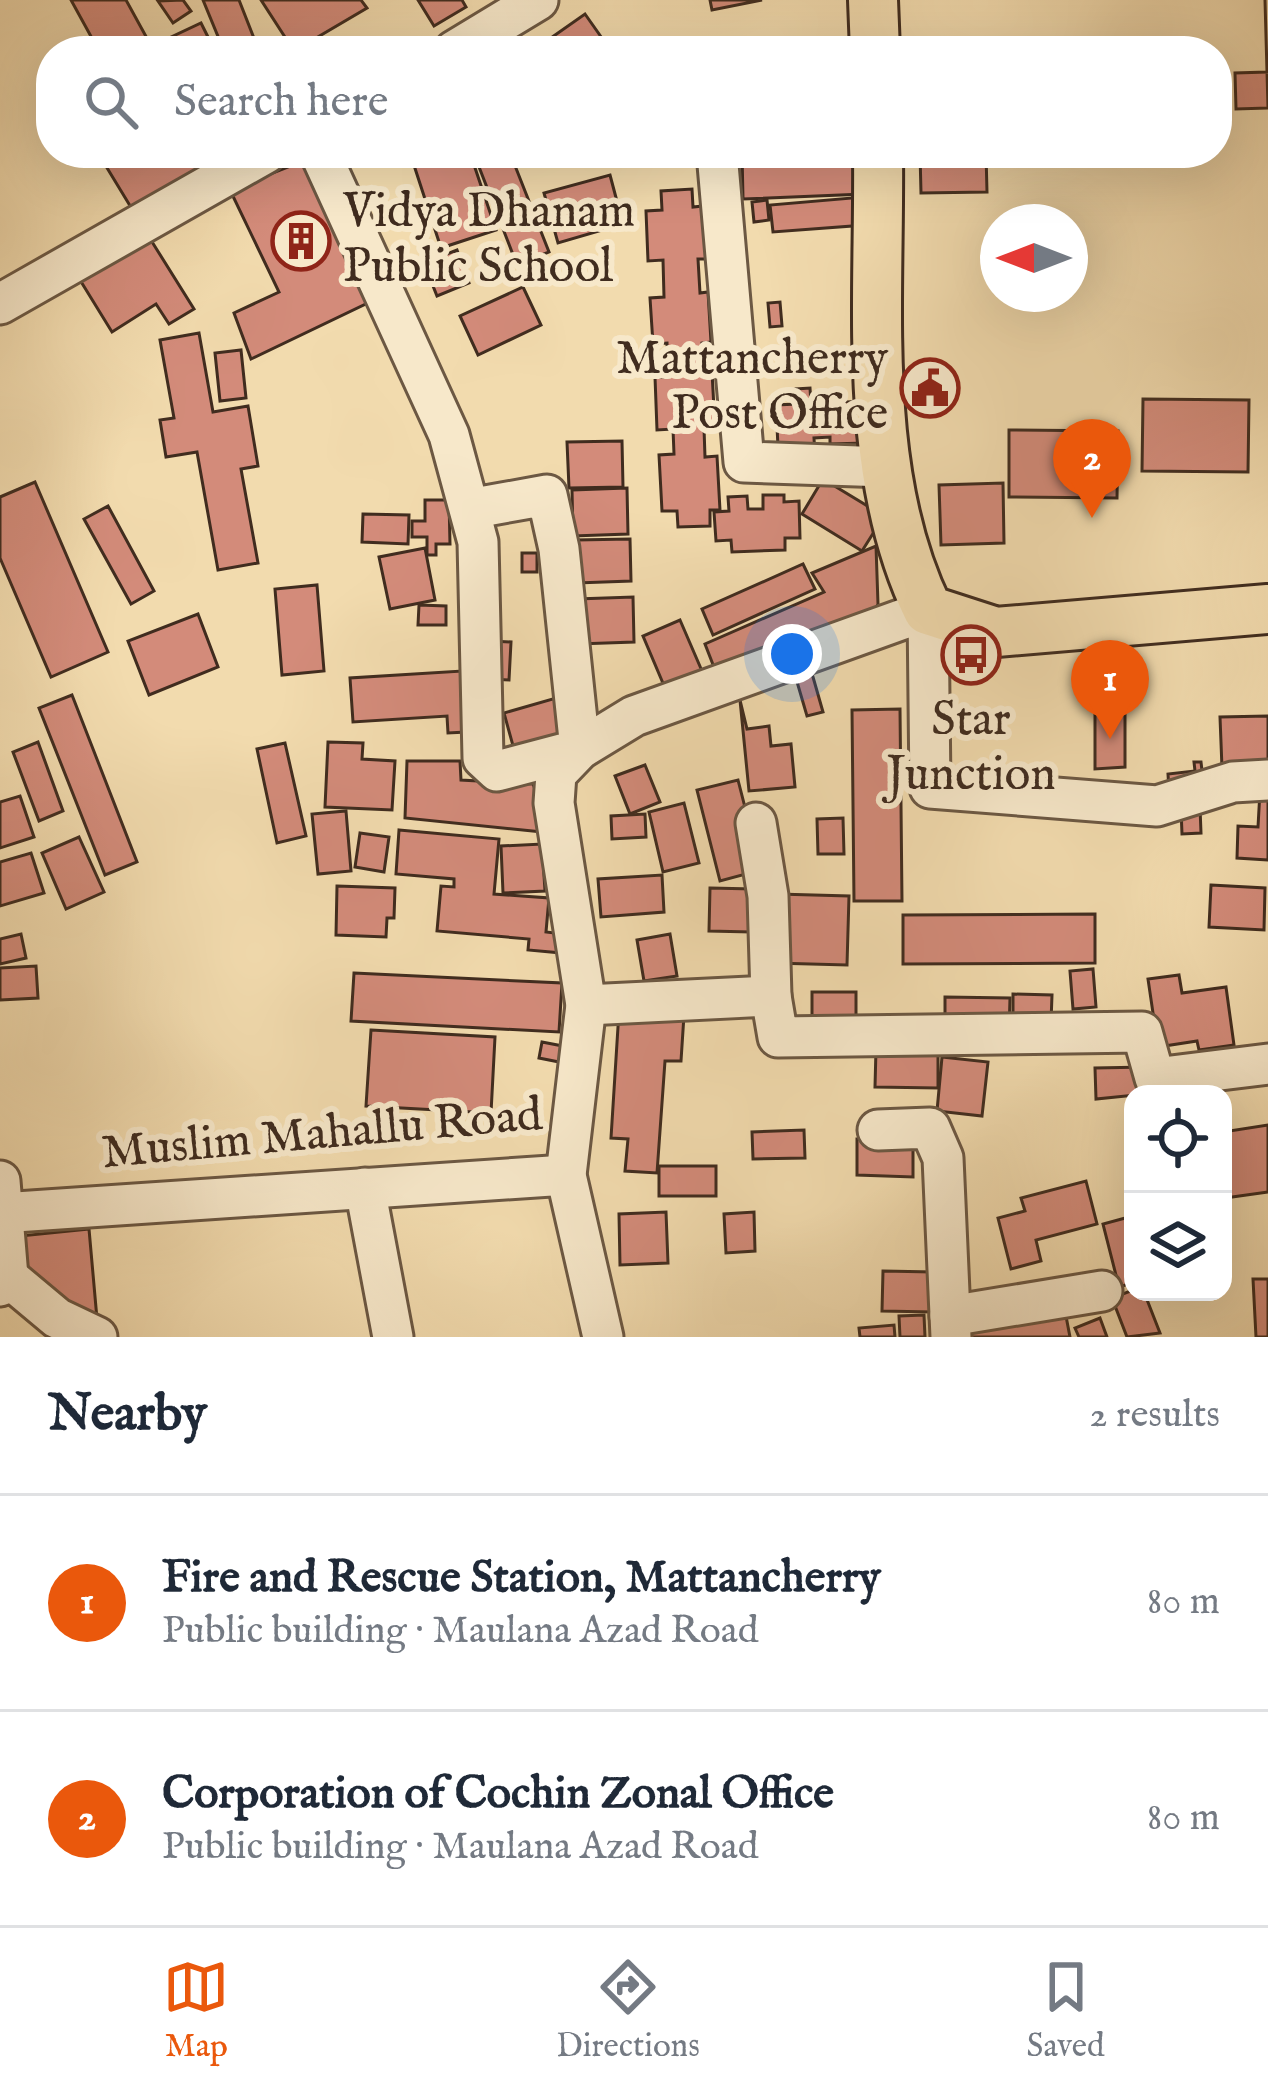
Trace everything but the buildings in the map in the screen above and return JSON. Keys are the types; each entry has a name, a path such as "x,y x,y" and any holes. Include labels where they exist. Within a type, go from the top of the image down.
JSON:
{"main road":[{"path":"873,0 874,36"},
{"path":"878,168 886,467 907,566 928,610 996,632 1268,609"}],"street":[{"path":"479,36 538,0"},
{"path":"0,304 240,168"},
{"path":"327,168 449,435 478,542 483,758 497,771 580,748 634,716 928,610 930,788 1156,806 1233,782 1268,780"},
{"path":"718,168 744,463 886,467"},
{"path":"469,509 547,495 559,549 580,748"},
{"name":"Muslim Mahallu Road","path":"2,1202 566,1175 586,1005 554,803 556,774 580,748"},
{"path":"756,823 778,1037 1142,1032 1155,1078 1268,1064"},
{"path":"586,1005 771,995"},
{"path":"878,1130 930,1128 943,1159 951,1326 1102,1291"},
{"path":"566,1175 603,1337"},
{"path":"365,1188 393,1337"},
{"path":"2,1202 4,1281 57,1318 97,1337"}],"place":[{"name":"Vidya Dhanam Public School","path":"301,241"},
{"name":"Mattancherry Post Office","path":"930,388"},
{"name":"Corporation of Cochin Zonal Office","path":"1092,518"},
{"name":"Star Junction","path":"971,655"},
{"name":"Fire and Rescue Station, Mattancherry","path":"1110,739"}]}
